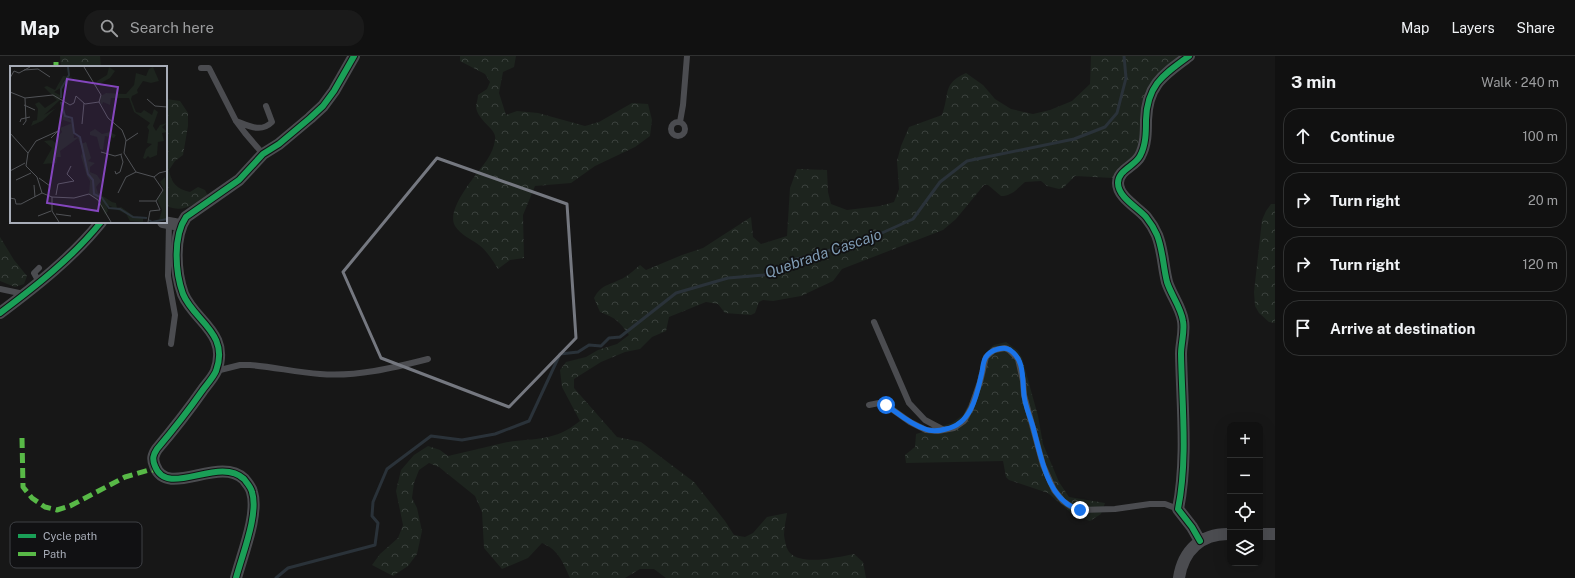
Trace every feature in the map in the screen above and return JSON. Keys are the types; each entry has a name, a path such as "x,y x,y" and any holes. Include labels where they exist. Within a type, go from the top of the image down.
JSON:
{"street":[{"path":"236,578 253,518 255,504 252,490 247,482 232,472 221,471 179,479 171,479 164,477 156,470 153,461 153,455 157,449 216,372 219,349 215,337 184,294 170,224 186,217 240,180 263,154 279,144 324,106 354,56"},
{"path":"1189,56 1167,72 1154,87 1146,114 1144,146 1140,157 1121,173 1118,181 1119,190 1125,198 1147,218 1157,235 1163,256 1168,285 1179,308 1183,322 1181,352 1183,463 1178,509 1192,527 1200,541"},
{"path":"0,313 26,294 76,250 100,223"},
{"path":"1179,578 1183,560 1192,548 1200,541 1212,536 1227,534"},
{"path":"1263,534 1275,534"}],"lane":[{"path":"680,122 687,56"},
{"path":"201,68 209,68 214,74 219,89 236,121 244,133 263,154"},
{"path":"236,121 258,129 268,126 272,122 270,113 266,106"},
{"path":"170,224 168,276 175,315 171,344"},
{"path":"39,268 34,273 39,282"},
{"path":"0,289 26,294"},
{"path":"874,322 909,403 925,420 944,430"},
{"path":"869,404 879,403 886,405 910,422 926,430 938,431 954,428 964,421 971,408 980,382 986,357 994,350 1005,348 1018,359 1024,395 1043,465 1054,490 1063,501 1073,508 1080,510 1115,509 1150,504 1165,504 1178,509"},
{"path":"216,372 240,365 250,365 320,374 340,374 388,368 428,359"}],"highlighted area":[{"path":"437,158 567,204 576,338 509,407 381,358 343,272"}],"green space":[{"path":"60,56 100,56 101,66 61,66"},
{"path":"460,56 516,56 514,67 503,72 499,93 506,115 517,111 538,113 585,126 599,122 632,103 648,104 652,120 650,136 635,147 595,166 571,183 535,186 523,215 524,258 510,260 498,269 482,247 457,229 453,219 458,201 488,158 495,140 494,132 480,117 476,107 478,95 487,89 490,82 485,74 460,61"},
{"path":"1091,56 1179,56 1153,80 1142,135 1135,155 1113,178 1075,176 1063,188 1059,189 1047,186 1041,181 1025,182 1012,193 1005,196 1001,196 988,185 984,185 956,219 943,230 842,269 833,281 801,296 773,301 763,300 759,302 755,313 751,315 725,313 718,304 706,302 669,317 666,331 652,337 640,349 625,352 601,362 574,379 574,388 617,437 641,442 694,482 725,521 734,535 745,537 753,533 767,517 787,513 784,535 790,553 796,557 812,560 821,560 854,554 863,562 866,578 666,578 654,569 640,569 625,578 570,578 563,562 553,549 542,543 528,558 502,569 484,548 482,512 475,496 439,467 429,463 419,470 414,483 412,498 417,508 422,531 417,554 408,566 393,576 372,565 380,554 398,538 403,525 396,491 401,470 414,455 428,446 440,450 448,456 503,443 543,438 561,433 580,421 562,387 560,370 566,362 586,357 598,350 617,344 629,335 617,320 600,312 594,298 604,287 625,277 640,265 646,270 703,248 751,217 753,237 761,244 787,236 790,188 797,169 827,170 828,192 831,204 847,210 880,206 894,202 899,189 897,161 901,146 909,127 942,115 950,85 958,77 966,73 983,85 995,99 1011,109 1033,114 1050,110 1072,101 1090,84"},
{"path":"167,99 180,101 188,113 188,126 183,155 175,161 169,170 171,178 175,185 182,189 190,192 198,187 205,190 208,196 188,207 178,209 167,206"},
{"path":"1271,204 1275,204 1275,323 1269,322 1259,313 1255,306 1254,292 1262,220"},
{"path":"0,237 14,260 27,276 24,284 15,287 0,281"},
{"path":"1006,342 1018,351 1022,358 1038,416 1043,444 1059,482 1069,497 1105,503 1101,514 1090,521 1075,516 1048,493 1009,480 1006,477 1003,461 906,463 905,455 915,447 916,434 952,423 963,415 977,388 978,375 990,348 994,345"}],"waterway":[{"name":"Quebrada Cascajo","path":"276,578 288,568 375,545 378,523 372,516 373,502 387,469 431,436 462,440 495,434 529,421 560,354 578,352 589,345 601,346 609,338 620,337 676,293 728,278 764,275 793,260 864,241 913,219 940,182 967,161 1074,139 1105,127 1117,113 1126,78 1124,56"}],"marked path":[{"path":"22,438 23,487 32,498 45,507 57,510 70,506 125,477 149,470 156,470"}],"cycle path":[{"path":"236,578 252,523 254,501 249,485 244,479 233,473 221,471 170,479 161,475 153,461 157,449 213,376 216,371 219,358 215,337 188,304 180,285 177,265 177,244 179,234 186,217 239,180 263,154 279,144 323,106 334,91 354,56"},
{"path":"1189,56 1164,75 1153,89 1147,108 1145,138 1142,152 1138,159 1124,171 1118,183 1124,197 1146,217 1156,232 1161,246 1167,282 1182,316 1183,333 1181,354 1184,451 1178,509 1192,527 1200,541"},
{"path":"0,313 40,282 66,259 100,223"}],"route":[{"path":"886,405 910,422 926,430 938,431 954,428 964,421 971,408 980,382 986,357 994,350 999,348 1009,350 1018,359 1021,368 1024,395 1043,465 1054,490 1063,501 1073,508 1080,510"}]}
